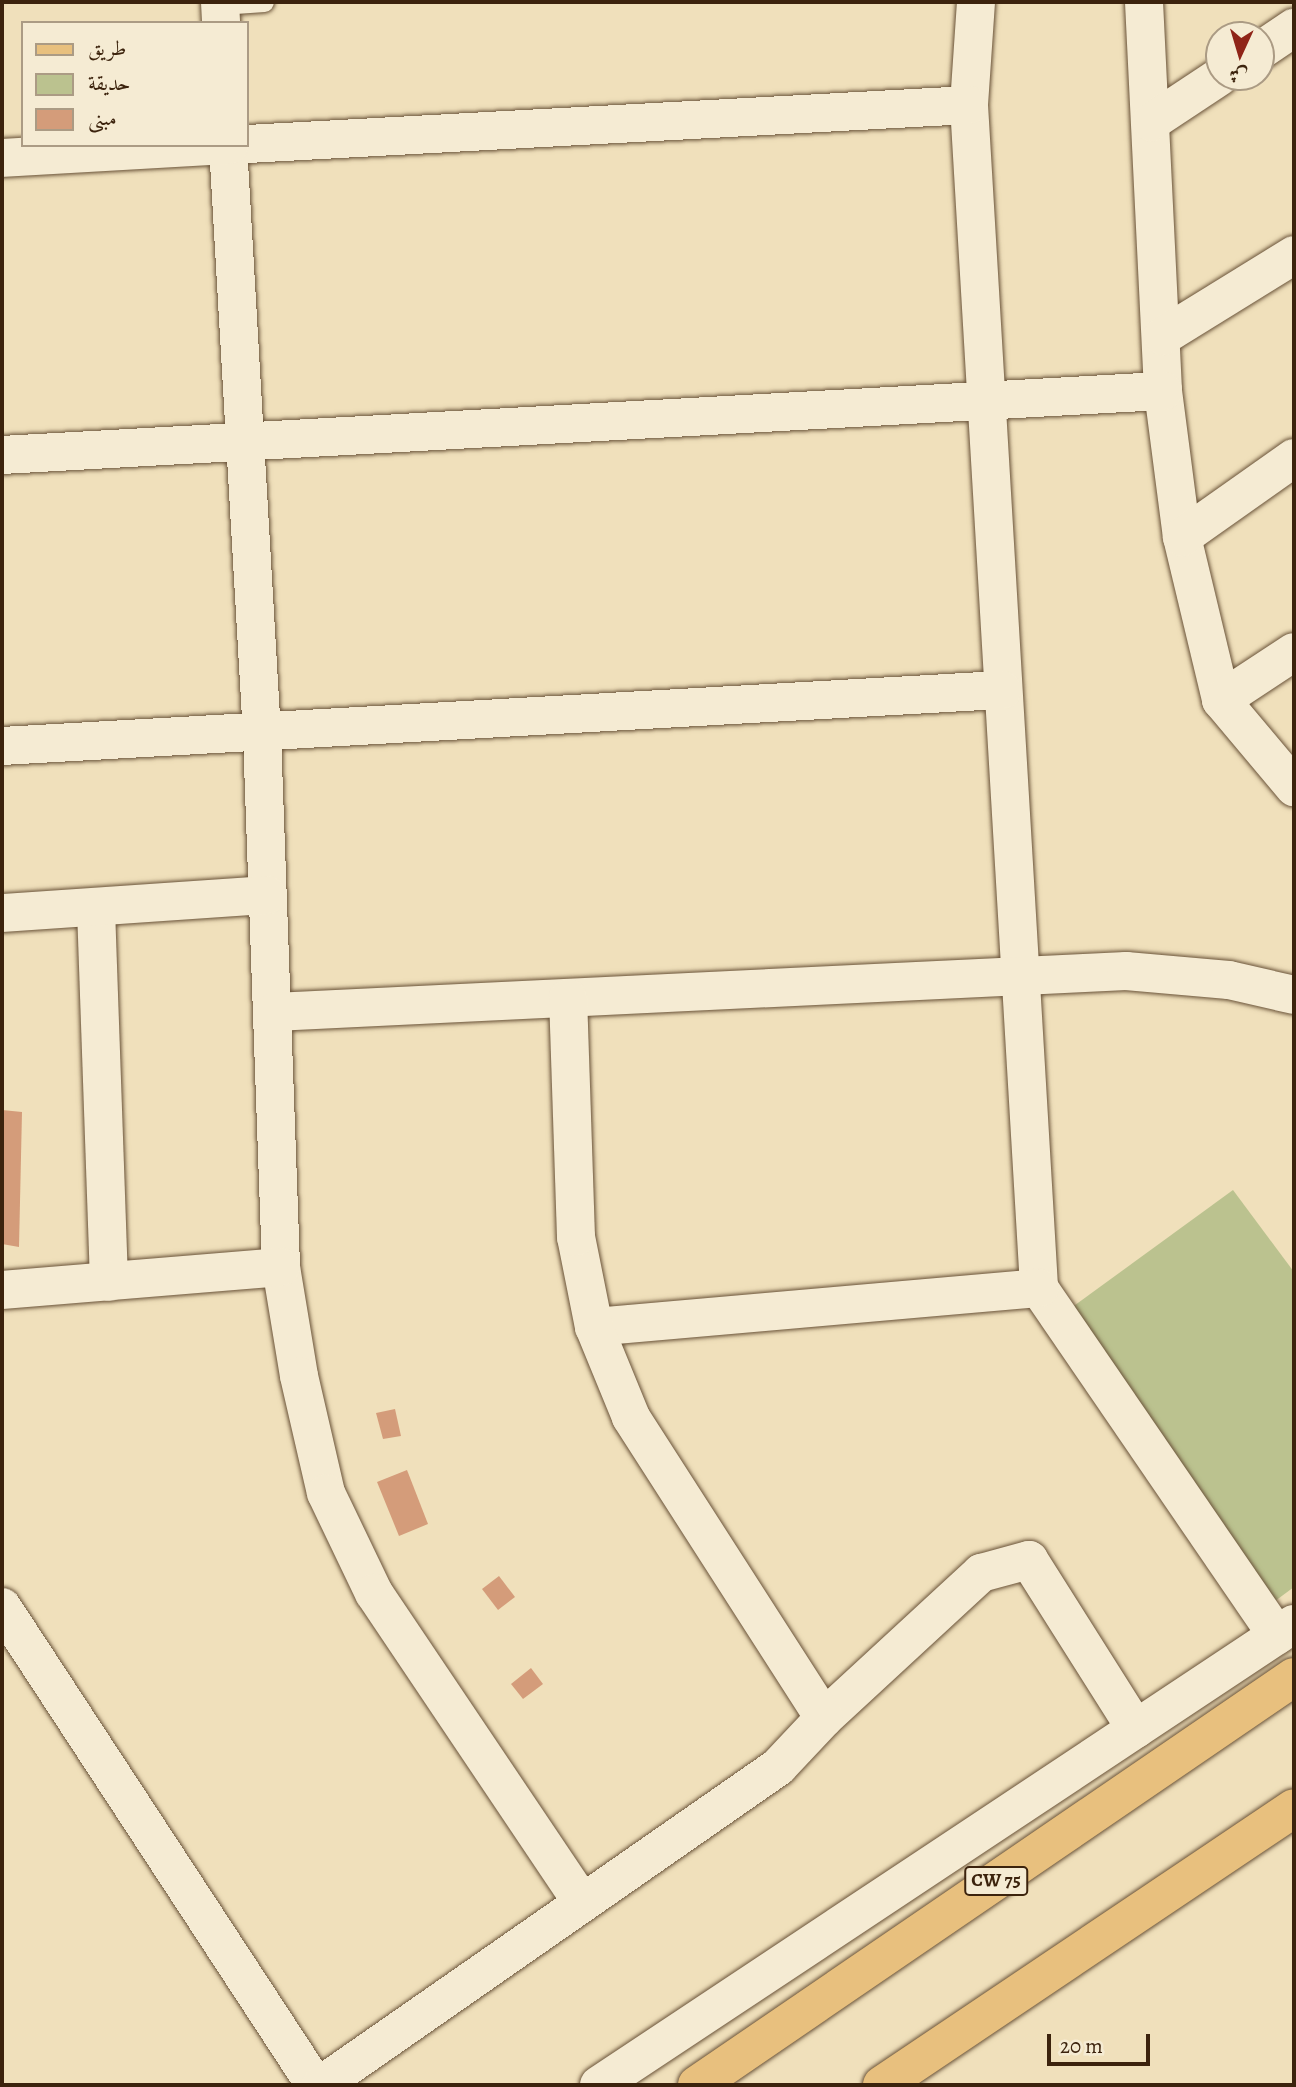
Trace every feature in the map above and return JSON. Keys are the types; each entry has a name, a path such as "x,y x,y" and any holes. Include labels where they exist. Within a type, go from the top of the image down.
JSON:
{"main road":[{"name":"CW 75","path":"697,2085 1294,1677"},
{"path":"882,2085 1294,1808"}],"street":[{"path":"599,2085 1286,1630 1039,1288 1002,690 989,399 969,105 975,2"},
{"path":"1144,2 1163,336 1163,391 1182,537 1221,700 1294,788"},
{"path":"1275,41 1294,28"},
{"path":"1151,122 1205,86"},
{"path":"248,144 969,105"},
{"path":"2,159 196,147"},
{"path":"228,147 262,735 274,1012 281,1267 326,1493 374,1593 581,1901"},
{"path":"1163,336 1294,255"},
{"path":"2,454 1163,391"},
{"path":"1182,537 1294,458"},
{"path":"1221,700 1294,652"},
{"path":"2,746 262,735 1002,690"},
{"path":"2,913 96,909 267,895"},
{"path":"96,909 109,1282"},
{"path":"274,1012 1126,971 1229,980 1294,995"},
{"path":"568,998 576,1237 594,1326 631,1417 824,1718"},
{"path":"2,1290 281,1267"},
{"path":"594,1326 1039,1288"},
{"path":"321,2085 581,1901 778,1767 824,1718 981,1573 1029,1560 1136,1729"},
{"path":"2,1606 315,2085"}],"lane":[{"path":"220,10 264,2"}],"green space":[{"path":"1233,1190 1294,1272 1294,1587 1271,1604 1071,1308"}],"building":[{"path":"2,1110 22,1112 19,1247 2,1244"},
{"path":"395,1409 401,1436 383,1439 376,1413"},
{"path":"407,1470 428,1524 399,1536 377,1482"},
{"path":"499,1576 515,1597 498,1610 482,1589"},
{"path":"531,1668 543,1684 523,1699 511,1684"}]}
